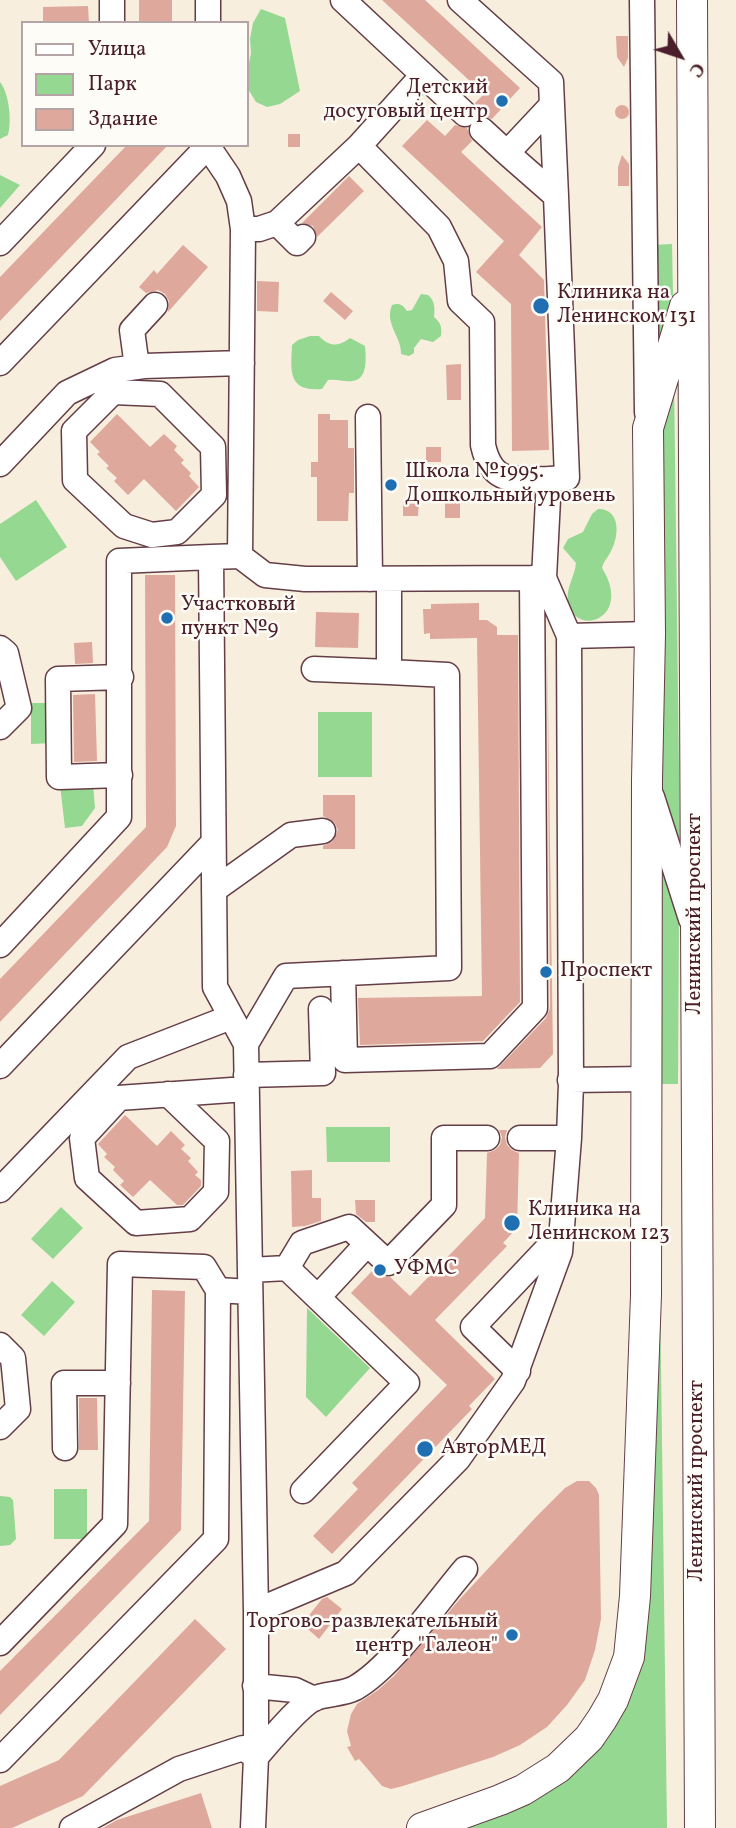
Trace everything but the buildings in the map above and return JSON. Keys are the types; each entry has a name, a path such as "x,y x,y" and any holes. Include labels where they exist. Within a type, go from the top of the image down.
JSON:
{"main road":[{"name":"Ленинский проспект","path":"692,0 700,1828"},
{"path":"422,1828 500,1800 558,1768 589,1738 602,1719 613,1700 629,1657 635,1596 646,1294 647,780 650,635 648,428 694,276"},
{"path":"700,1766 715,1828"}],"street":[{"path":"112,0 112,21"},
{"path":"208,0 208,21"},
{"path":"343,0 555,196"},
{"path":"359,146 439,227 456,261 460,301 482,322 483,445 487,461 496,474 507,479 567,478 551,82 460,0"},
{"path":"642,0 648,428"},
{"path":"243,229 259,229 277,223 359,146 423,75"},
{"path":"507,153 552,105"},
{"path":"0,243 91,147"},
{"path":"0,363 206,147"},
{"path":"208,147 228,176 239,201 243,229 240,556"},
{"path":"277,223 297,243 303,237"},
{"path":"137,367 132,330 155,305"},
{"path":"0,464 67,393 115,370 242,363"},
{"path":"113,392 160,394 213,447 214,495 177,532 152,535 124,526 75,480 74,431 90,415 113,392"},
{"path":"67,393 90,415"},
{"path":"368,417 379,579 389,672"},
{"path":"343,973 345,1060 490,1056 534,1008 538,578 549,479"},
{"path":"0,945 119,817 119,561 240,556 265,575 305,579 538,578"},
{"path":"211,557 215,987 246,1044 256,1611 253,1828"},
{"path":"256,1611 346,1573 458,1459 518,1371 560,1252 569,1138 570,1080 569,636 538,578"},
{"path":"569,636 650,635"},
{"path":"0,648 6,653 19,708 0,727"},
{"path":"246,1044 286,976 449,968 447,675 314,669"},
{"path":"120,775 59,777 58,678 121,677"},
{"path":"647,780 696,935"},
{"path":"214,890 291,835 323,831"},
{"path":"0,1066 213,843"},
{"path":"86,1100 168,1094 323,1073 321,1009"},
{"path":"0,1190 128,1057 231,1017"},
{"path":"570,1080 646,1079"},
{"path":"119,1098 82,1138 87,1178 136,1223 190,1219 216,1192 217,1142 168,1094"},
{"path":"218,1290 288,1268 302,1243 349,1227 388,1263 444,1205 444,1138 487,1138"},
{"path":"520,1138 569,1138"},
{"path":"518,1371 473,1327 562,1233"},
{"path":"318,1297 368,1244"},
{"path":"0,1643 115,1524 120,1264 204,1267 218,1290 216,1539 0,1760"},
{"path":"288,1268 407,1383 303,1491"},
{"path":"0,1345 13,1358 18,1409 0,1427"},
{"path":"65,1448 64,1383 118,1383"},
{"path":"216,1465 253,1465"},
{"path":"256,1757 281,1729 314,1699 355,1688 385,1665 465,1569"},
{"path":"255,1686 295,1690 314,1699"},
{"path":"72,1828 179,1769 243,1748 256,1757"}],"green space":[{"path":"261,9 285,18 300,91 280,104 267,107 256,102 248,89 253,23"},
{"path":"0,82 8,100 10,122 8,135 0,139"},
{"path":"0,175 20,185 0,208"},
{"path":"672,244 673,295 659,359 653,245"},
{"path":"421,294 428,295 433,302 434,317 440,325 441,336 433,342 421,339 414,348 414,353 409,356 401,354 390,318 392,305 399,304 407,311 412,310"},
{"path":"310,336 319,336 334,344 350,338 365,346 365,368 361,377 352,381 328,380 322,389 302,387 297,383 292,371 292,345"},
{"path":"674,375 680,852 659,786 654,439"},
{"path":"36,500 67,547 16,581 0,557 0,524"},
{"path":"598,509 606,510 615,519 616,532 613,547 602,568 610,586 611,600 607,611 590,621 580,619 572,613 568,591 576,563 563,548 568,539 583,532 592,514"},
{"path":"31,703 52,703 53,743 31,744"},
{"path":"318,712 372,712 372,777 318,777"},
{"path":"93,784 95,808 82,826 65,828 60,785"},
{"path":"653,822 679,920 678,1084 653,1084"},
{"path":"326,1127 390,1127 390,1162 327,1162"},
{"path":"61,1207 83,1228 53,1259 31,1239"},
{"path":"52,1281 75,1302 44,1336 21,1315"},
{"path":"660,1287 667,1828 463,1828 618,1717"},
{"path":"307,1308 370,1368 326,1417 306,1397"},
{"path":"54,1489 87,1489 87,1539 54,1539"},
{"path":"0,1496 13,1500 16,1539 10,1545 0,1546"}],"place":[{"name":"Детский досуговый центр","path":"502,101"},
{"name":"Клиника на Ленинском 131","path":"541,306"},
{"name":"Школа №1995. Дошкольный уровень","path":"391,485"},
{"name":"Участковый пункт №9","path":"167,618"},
{"name":"Проспект","path":"546,972"},
{"name":"Клиника на Ленинском 123","path":"512,1223"},
{"name":"УФМС","path":"380,1270"},
{"name":"АвторМЕД","path":"425,1449"},
{"name":"Торгово-развлекательный центр \"Галеон\"","path":"512,1635"}]}
